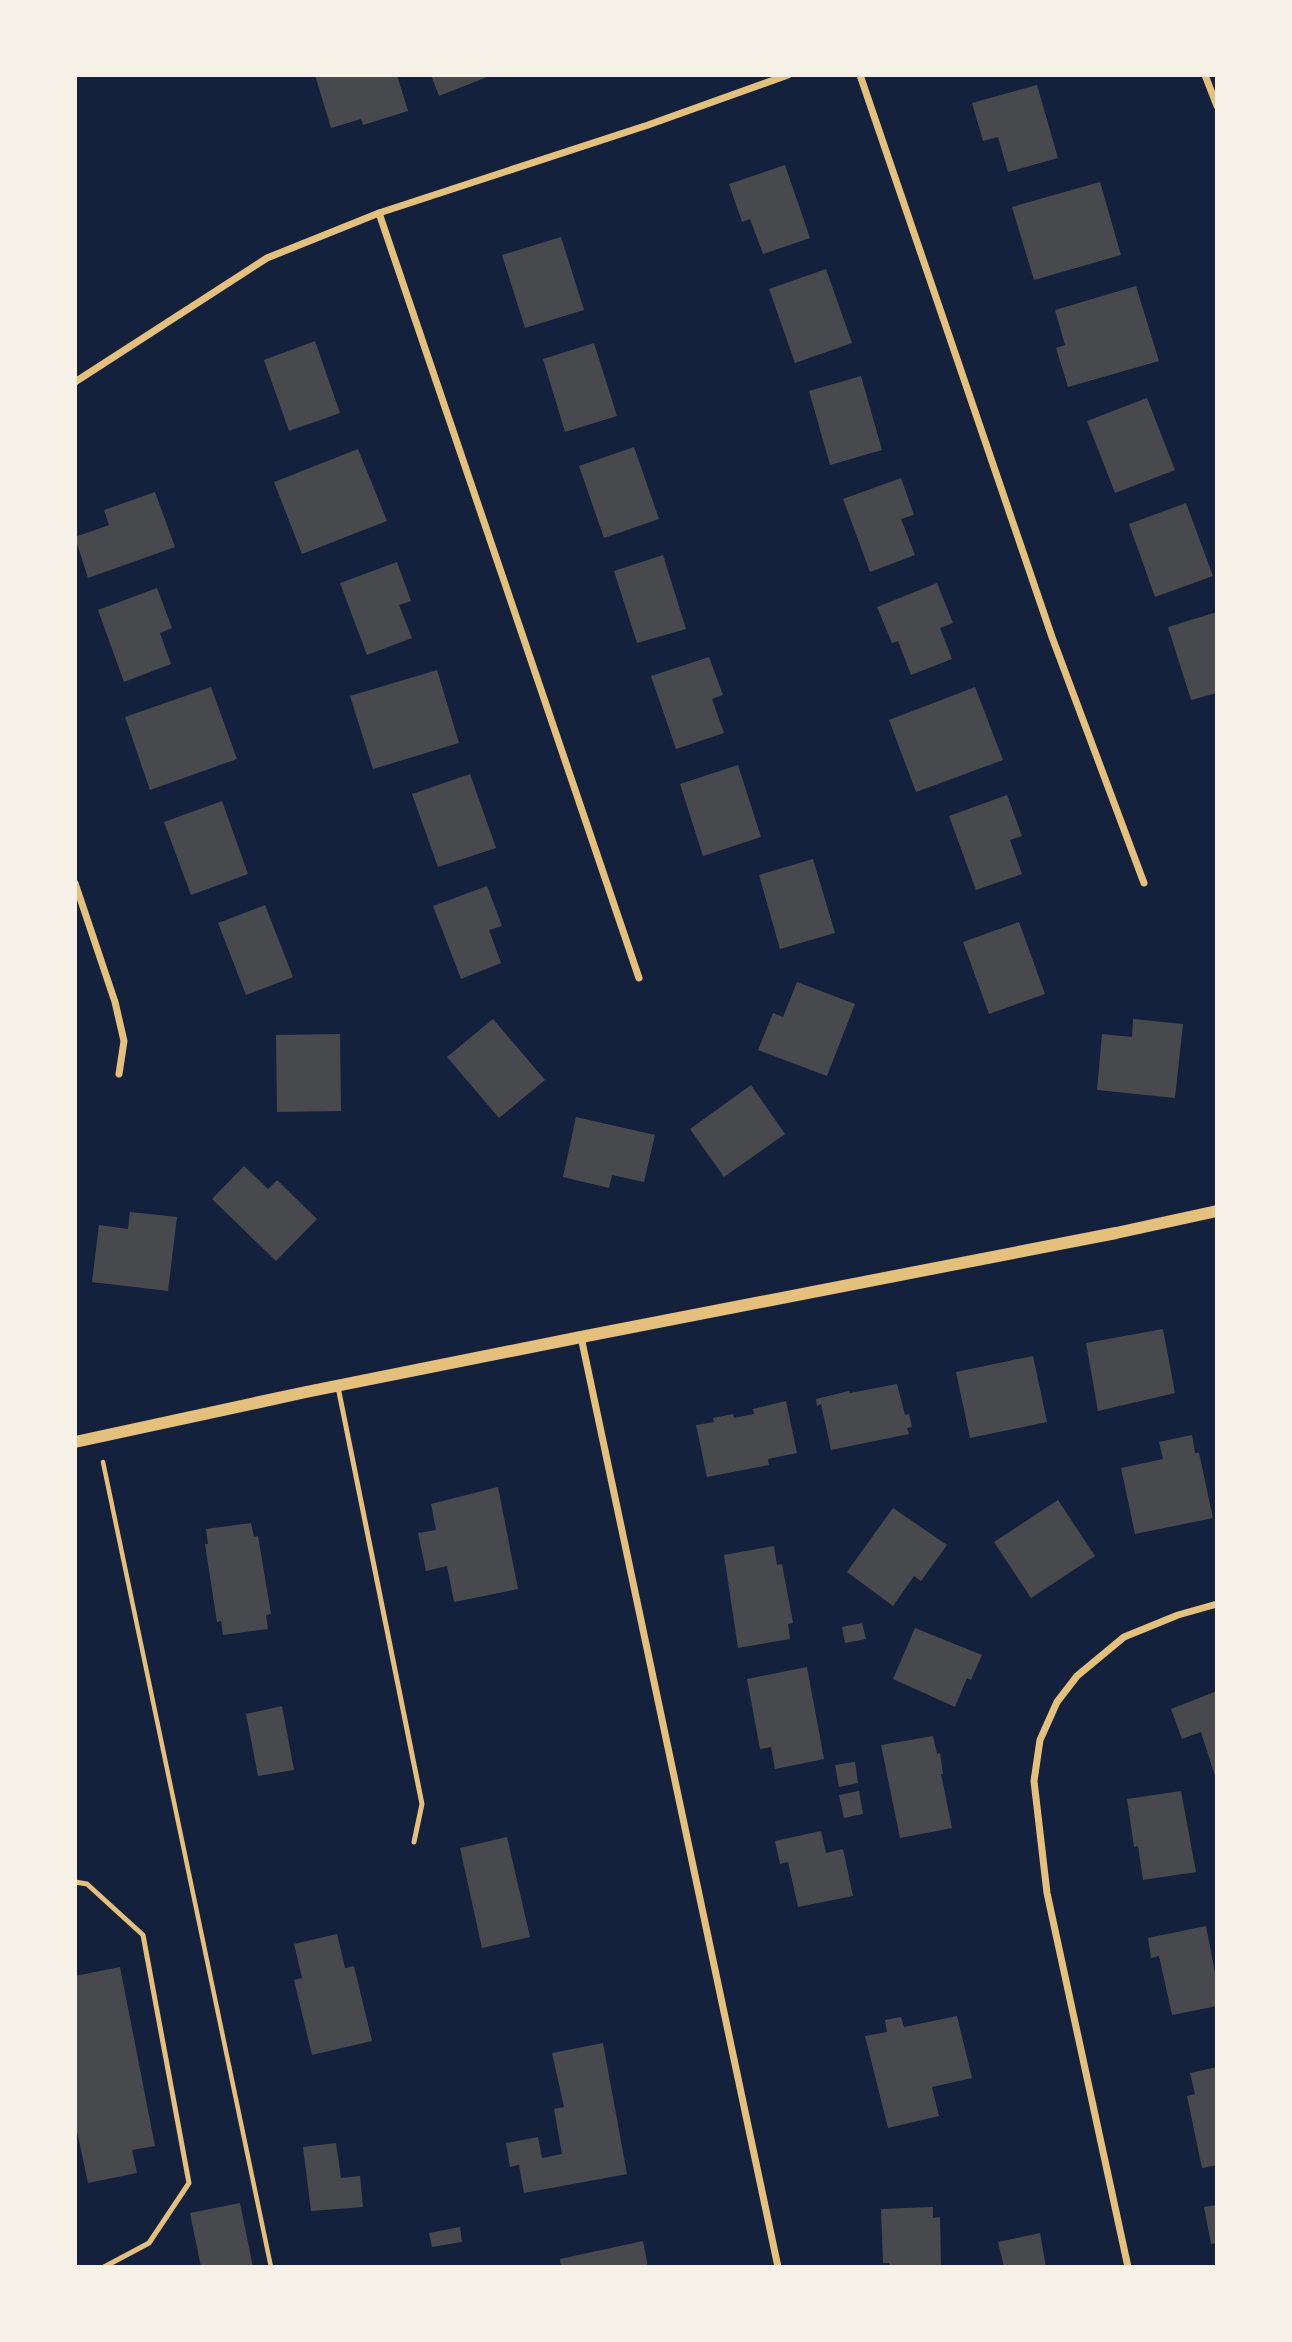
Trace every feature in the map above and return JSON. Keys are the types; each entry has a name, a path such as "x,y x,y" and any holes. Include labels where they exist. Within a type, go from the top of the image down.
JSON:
{"street":[{"path":"75,382 267,258 379,213 648,125 788,75"},
{"path":"860,75 1052,637 1144,883"},
{"path":"1205,75 1217,106"},
{"path":"379,213 639,978"},
{"path":"75,883 115,1002 124,1041 120,1074"},
{"path":"75,1442 581,1336 1116,1233 1217,1211"},
{"path":"581,1336 778,2267"},
{"path":"1128,2267 1047,1893 1034,1781 1040,1740 1057,1702 1077,1676 1124,1637 1178,1615 1217,1604"}],"lane":[{"path":"338,1387 422,1804 414,1842"},
{"path":"75,1882 87,1884 143,1936 189,2183 149,2243 104,2267"}],"path":[{"path":"97,1437 271,2267"}],"building":[{"path":"315,75 397,75 408,111 363,125 361,119 331,128"},
{"path":"431,75 492,75 439,96"},
{"path":"1037,85 1058,158 1008,172 998,137 983,141 972,103"},
{"path":"785,165 810,238 763,254 750,219 742,222 729,184"},
{"path":"1100,182 1121,255 1034,280 1012,207"},
{"path":"561,237 584,310 525,328 502,255"},
{"path":"826,269 852,343 795,363 769,289"},
{"path":"1136,286 1159,361 1068,387 1056,348 1065,345 1055,310"},
{"path":"315,341 340,413 289,431 264,360"},
{"path":"594,343 617,416 565,432 543,359"},
{"path":"861,376 882,450 830,465 809,391"},
{"path":"1147,398 1175,470 1115,493 1087,421"},
{"path":"634,447 659,519 604,538 579,466"},
{"path":"358,449 387,521 302,554 274,482"},
{"path":"901,478 914,515 901,519 915,555 870,572 843,499"},
{"path":"155,492 175,547 88,578 75,537 109,525 104,510"},
{"path":"1186,503 1213,576 1155,597 1129,524"},
{"path":"663,555 686,629 637,643 614,571"},
{"path":"397,562 411,601 399,605 412,638 367,655 340,583"},
{"path":"937,583 953,623 940,628 952,659 911,675 898,641 892,643 877,607"},
{"path":"157,588 172,628 160,633 171,664 124,682 98,610"},
{"path":"1217,612 1217,693 1191,700 1168,627"},
{"path":"709,657 723,695 712,699 724,733 676,749 651,676"},
{"path":"437,670 459,743 373,769 350,696"},
{"path":"211,687 237,759 150,790 125,717"},
{"path":"975,687 1003,760 916,792 889,720"},
{"path":"738,765 761,837 703,856 680,784"},
{"path":"470,774 496,848 438,867 412,794"},
{"path":"1007,795 1022,836 1010,840 1022,874 976,890 949,816"},
{"path":"222,801 248,874 191,895 164,822"},
{"path":"813,859 835,933 780,949 759,875"},
{"path":"487,886 502,926 489,930 501,963 461,979 433,906"},
{"path":"265,905 293,977 246,995 218,923"},
{"path":"1019,922 1045,994 989,1014 963,942"},
{"path":"797,982 855,1004 827,1076 758,1050 773,1013 783,1017"},
{"path":"493,1019 545,1080 499,1118 447,1057"},
{"path":"1133,1019 1183,1024 1175,1098 1097,1090 1102,1034 1132,1037"},
{"path":"340,1034 341,1111 277,1112 276,1035"},
{"path":"751,1085 785,1134 724,1177 690,1129"},
{"path":"576,1117 655,1135 644,1182 612,1175 609,1188 563,1177"},
{"path":"244,1166 268,1189 277,1180 317,1219 276,1261 212,1199"},
{"path":"130,1212 177,1217 168,1291 92,1282 99,1225 128,1229"},
{"path":"1163,1329 1175,1393 1098,1411 1086,1343"},
{"path":"1033,1356 1047,1422 970,1438 956,1372"},
{"path":"897,1384 905,1415 909,1414 912,1427 907,1428 909,1434 831,1450 821,1404 817,1406 816,1399"},
{"path":"786,1401 797,1453 768,1459 769,1465 707,1477 696,1425 714,1422 713,1418 733,1414 734,1418 754,1414 753,1409"},
{"path":"1192,1435 1195,1453 1199,1453 1213,1518 1135,1534 1121,1468 1163,1459 1159,1442"},
{"path":"498,1487 518,1589 454,1602 447,1566 426,1571 418,1533 436,1530 431,1504"},
{"path":"1058,1500 1095,1556 1031,1598 994,1542"},
{"path":"893,1508 947,1545 921,1581 914,1576 893,1606 847,1572"},
{"path":"251,1523 254,1537 258,1536 271,1614 266,1615 268,1629 223,1635 221,1621 217,1622 205,1544 208,1544 206,1529"},
{"path":"774,1546 777,1565 782,1564 793,1623 788,1624 790,1639 738,1648 724,1555"},
{"path":"862,1623 866,1639 845,1643 842,1627"},
{"path":"915,1628 982,1655 971,1680 967,1678 955,1707 893,1679"},
{"path":"807,1667 824,1759 775,1769 771,1747 760,1749 747,1679"},
{"path":"1217,1691 1216,1779 1201,1732 1182,1739 1171,1709"},
{"path":"282,1706 294,1770 258,1776 246,1714"},
{"path":"933,1736 937,1754 940,1753 941,1774 952,1828 900,1838 881,1745"},
{"path":"855,1762 858,1783 839,1787 835,1765"},
{"path":"859,1791 863,1814 844,1818 839,1795"},
{"path":"1181,1791 1196,1872 1143,1880 1138,1846 1134,1847 1127,1799"},
{"path":"821,1831 826,1853 843,1849 853,1896 798,1907 788,1862 780,1864 775,1841"},
{"path":"507,1837 530,1937 482,1948 460,1848"},
{"path":"1206,1926 1217,1983 1217,2006 1172,2015 1159,1956 1151,1958 1148,1938"},
{"path":"337,1934 345,1968 354,1966 372,2041 312,2055 294,1980 302,1978 294,1944"},
{"path":"120,1967 155,2146 132,2150 137,2173 88,2183 75,2122 75,1976"},
{"path":"957,2016 972,2078 932,2087 939,2116 888,2128 865,2036 887,2032 885,2020 901,2017 904,2027"},
{"path":"603,2043 627,2174 524,2193 519,2165 510,2167 506,2143 538,2137 542,2158 562,2154 554,2109 564,2107 552,2053"},
{"path":"1217,2067 1217,2165 1202,2168 1187,2096 1195,2094 1190,2073"},
{"path":"336,2143 341,2178 360,2176 363,2207 311,2211 303,2147"},
{"path":"240,2203 253,2267 201,2267 190,2213"},
{"path":"1217,2205 1217,2243 1211,2244 1204,2207"},
{"path":"933,2207 933,2218 940,2217 941,2267 890,2267 889,2263 883,2263 881,2209"},
{"path":"460,2227 462,2242 432,2247 429,2233"},
{"path":"1040,2233 1046,2267 1004,2267 998,2242"},
{"path":"643,2241 648,2267 561,2267 560,2259"}]}
